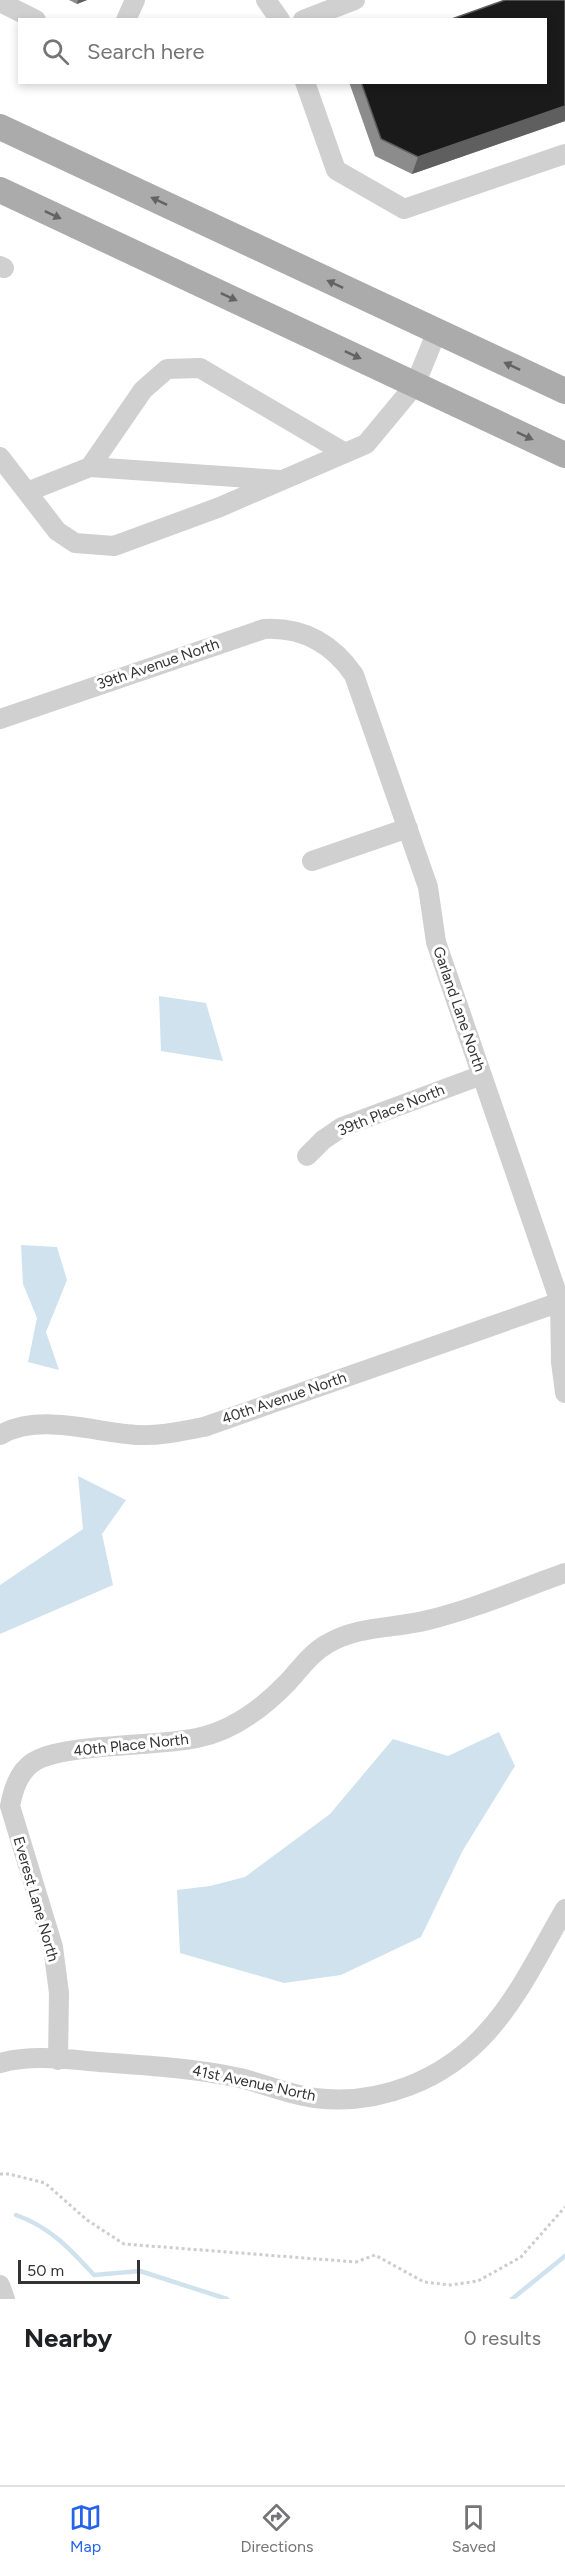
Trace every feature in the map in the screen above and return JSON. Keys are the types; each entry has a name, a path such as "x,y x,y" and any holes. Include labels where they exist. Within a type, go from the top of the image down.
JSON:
{"main road":[{"path":"0,127 565,391"},
{"path":"0,190 565,455"}],"street":[{"path":"127,18 135,0"},
{"path":"266,0 279,18"},
{"path":"308,18 355,0"},
{"path":"0,2 32,18"},
{"path":"306,84 336,171 404,209 565,154"},
{"path":"0,457 57,531 75,543 114,546 220,507 366,444 415,385 437,331"},
{"path":"90,467 143,390 167,369 200,368 345,453"},
{"path":"27,492 90,467 283,480"},
{"name":"39th Avenue North","path":"0,719 247,633 282,628 318,639"},
{"name":"Garland Lane North","path":"318,639 333,650 354,675 428,887 436,942 560,1302 561,1362 565,1393"},
{"path":"312,861 408,828"},
{"name":"39th Place North","path":"307,1156 342,1127 482,1075"},
{"name":"40th Avenue North","path":"0,1435 8,1430 30,1426 139,1435 171,1434 204,1427 560,1302"},
{"name":"40th Place North","path":"20,1776 30,1764 58,1752 163,1744 199,1738 233,1725 263,1706 325,1645 349,1634 376,1626 435,1618 565,1573"},
{"name":"Everest Lane North","path":"20,1776 13,1791 10,1806 52,1947 59,1993 58,2060"},
{"name":"41st Avenue North","path":"0,2062 58,2060 209,2072 315,2098 354,2099 391,2092 427,2079 459,2058 487,2032 509,2002 565,1909"},
{"path":"0,2285 5,2299"}],"path":[{"path":"0,2174 45,2183 87,2220 124,2244 356,2262 375,2256 424,2282 450,2285 478,2281 520,2257 565,2207"}],"water":[{"path":"159,996 206,1003 223,1061 161,1051"},
{"path":"21,1245 57,1247 67,1280 46,1332 59,1370 28,1362 37,1318 23,1284"},
{"path":"78,1476 126,1500 102,1534 113,1585 0,1634 0,1585 83,1529"},
{"path":"499,1732 515,1766 463,1850 421,1937 341,1975 284,1983 180,1953 177,1890 210,1886 245,1877 330,1814 393,1739 448,1756"}],"building":[{"path":"505,0 565,0 565,106 418,157 381,139 362,84 547,84 547,18 455,18"}],"waterway":[{"path":"16,2215 49,2232 94,2275 140,2271 227,2299"},
{"path":"512,2299 565,2256"}]}
